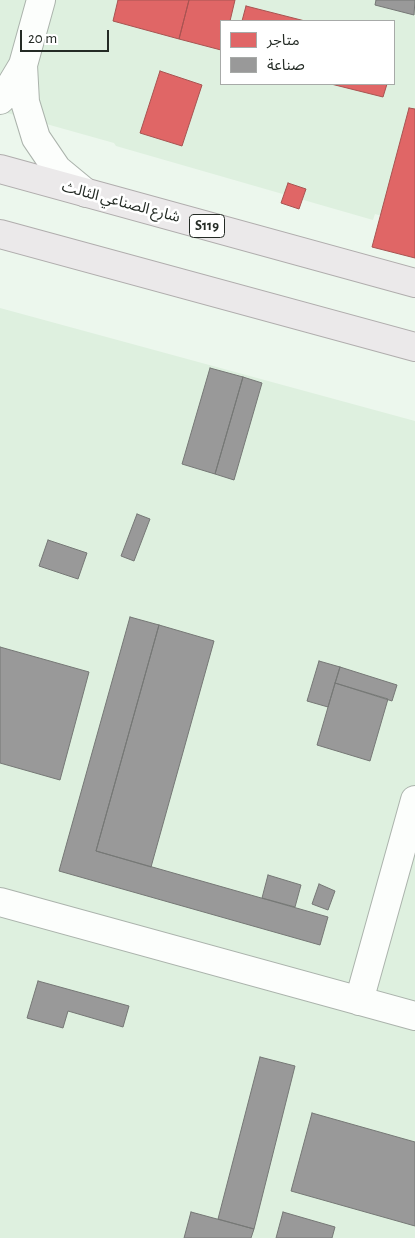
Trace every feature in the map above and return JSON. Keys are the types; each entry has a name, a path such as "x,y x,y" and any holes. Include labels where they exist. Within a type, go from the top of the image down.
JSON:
{"main road":[{"name":"شارع الصناعي الثالث","path":"0,169 415,283"},
{"path":"0,234 415,347"}],"street":[{"path":"0,100 6,95 23,65 41,0"},
{"path":"23,65 25,102 36,138 57,169 86,193"},
{"path":"359,1001 415,800"},
{"path":"0,902 415,1016"}],"shaded area":[{"path":"0,0 415,0 415,225 375,214 373,220 116,146 114,143 0,111"},
{"path":"0,308 415,421 415,1238 0,1238"}],"building: متاجر":[{"path":"118,0 189,0 179,39 113,21"},
{"path":"189,0 235,0 230,20 220,20 220,50 179,39"},
{"path":"246,6 301,20 242,20"},
{"path":"160,71 202,85 182,146 140,133"},
{"path":"335,85 387,85 383,97"},
{"path":"409,108 415,109 415,258 372,247"},
{"path":"288,183 306,189 299,209 281,203"}],"building: صناعة":[{"path":"376,0 415,0 414,15 375,5"},
{"path":"210,368 243,377 215,474 182,464"},
{"path":"243,377 262,383 234,480 215,474"},
{"path":"137,514 150,519 134,561 121,556"},
{"path":"48,540 87,553 78,579 39,566"},
{"path":"130,617 159,625 96,851 328,917 320,945 59,871"},
{"path":"159,625 214,641 151,867 96,851"},
{"path":"0,647 89,672 60,780 0,763"},
{"path":"319,661 340,667 328,707 307,701"},
{"path":"340,667 397,685 392,701 335,683"},
{"path":"335,683 388,699 370,761 317,745"},
{"path":"268,875 301,885 295,907 262,898"},
{"path":"319,884 335,891 328,910 312,904"},
{"path":"38,981 129,1006 123,1027 68,1011 63,1028 27,1018"},
{"path":"260,1057 295,1066 254,1229 218,1219"},
{"path":"312,1113 415,1142 415,1226 291,1191"},
{"path":"191,1212 254,1229 251,1238 184,1238"},
{"path":"283,1212 335,1227 332,1238 276,1238"}]}
